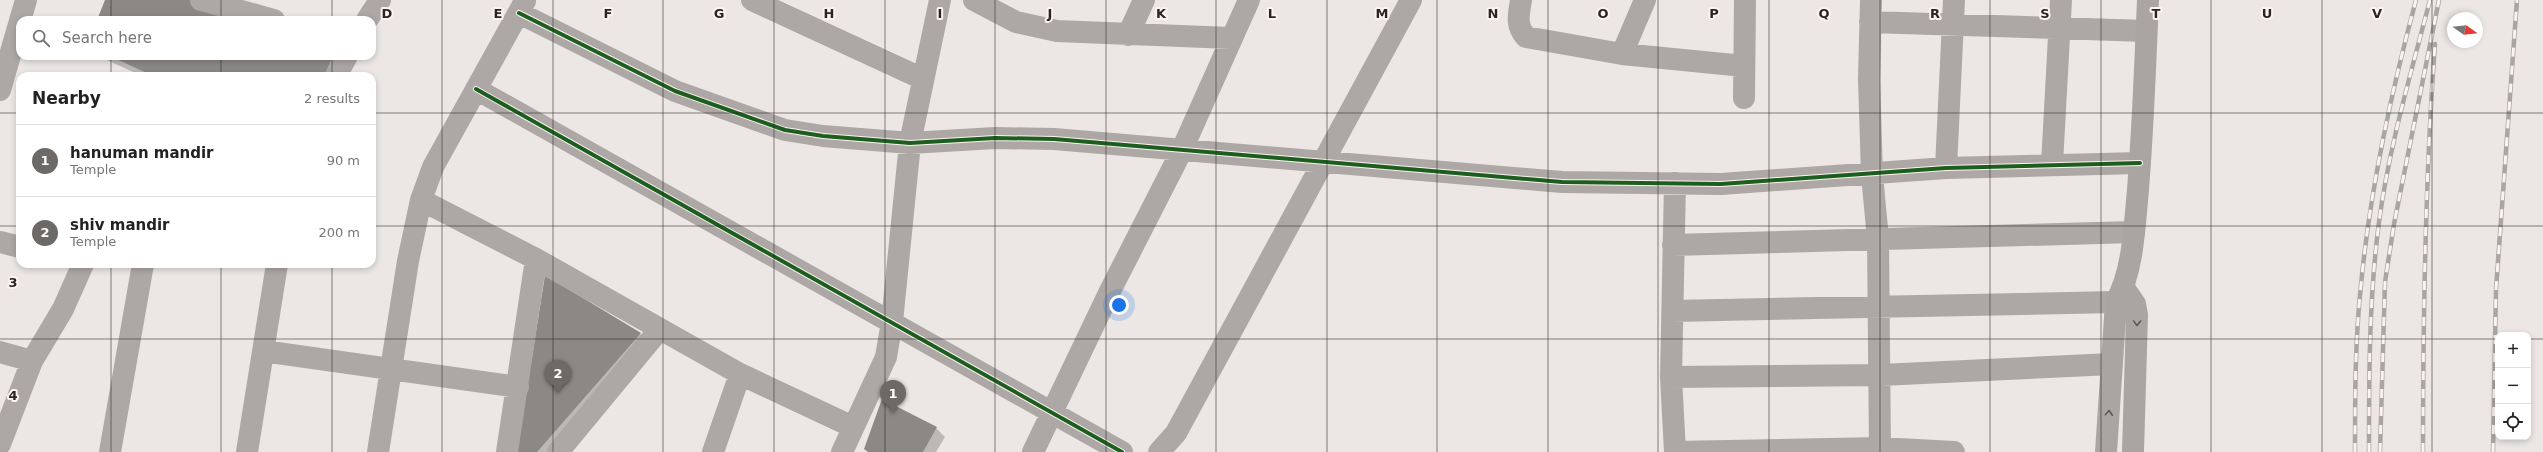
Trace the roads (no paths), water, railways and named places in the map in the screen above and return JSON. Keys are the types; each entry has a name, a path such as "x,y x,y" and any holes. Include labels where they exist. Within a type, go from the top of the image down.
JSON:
{"highway":[{"path":"2106,452 2112,364 2120,295 2134,232 2140,163 2148,0"},
{"path":"2120,295 2135,304 2138,315 2133,452"}],"street":[{"path":"22,16 26,0"},
{"path":"201,0 246,5 267,16"},
{"path":"370,16 380,0"},
{"path":"752,0 923,79"},
{"path":"842,452 886,357 892,322 910,143 940,0"},
{"path":"974,0 1016,22 1057,31 1230,38"},
{"path":"1128,35 1144,0"},
{"path":"1033,452 1181,152 1230,38 1249,0"},
{"path":"1159,452 1176,433 1411,0"},
{"path":"1521,0 1518,23 1519,30 1526,37 1622,54 1744,66"},
{"path":"1622,54 1645,0"},
{"path":"1744,98 1745,0"},
{"path":"1871,0 1872,175 1878,239 1881,375 1880,450"},
{"path":"1946,168 1954,0"},
{"path":"2052,164 2061,0"},
{"path":"378,452 390,370 421,200 433,167 522,6 675,91 785,130 823,136 910,143 996,138 1054,140 1181,152 1323,161 1562,182 1729,183 1872,175 1946,168 2052,164 2140,163"},
{"path":"1870,22 1953,23 2059,29 2146,31"},
{"path":"6,78 16,39"},
{"path":"338,72 345,60"},
{"path":"476,89 1052,411 1122,452"},
{"path":"1675,183 1671,376 1675,452 1880,450 1954,452"},
{"path":"421,200 536,259 740,374 853,427"},
{"path":"1673,245 2134,232"},
{"path":"0,242 16,246"},
{"path":"507,452 518,387 536,259"},
{"path":"0,444 32,361 63,310 80,268"},
{"path":"110,452 143,268"},
{"path":"247,452 276,268"},
{"path":"1673,311 1879,308 2120,295"},
{"path":"558,452 660,330"},
{"path":"263,351 518,387"},
{"path":"0,352 32,361"},
{"path":"1671,376 1881,375 2112,364"},
{"path":"713,452 740,374"}],"railway":[{"path":"2355,452 2356,348 2365,249 2382,141 2416,0"},
{"path":"2369,452 2371,308 2379,222 2383,194 2395,138 2430,0"},
{"path":"2380,452 2385,282 2394,224 2439,0"},
{"path":"2493,452 2496,289 2517,0"},
{"path":"2423,452 2425,248 2435,44"}],"place":[{"name":"shiv mandir","path":"558,393"},
{"name":"hanuman mandir","path":"893,413"}]}
